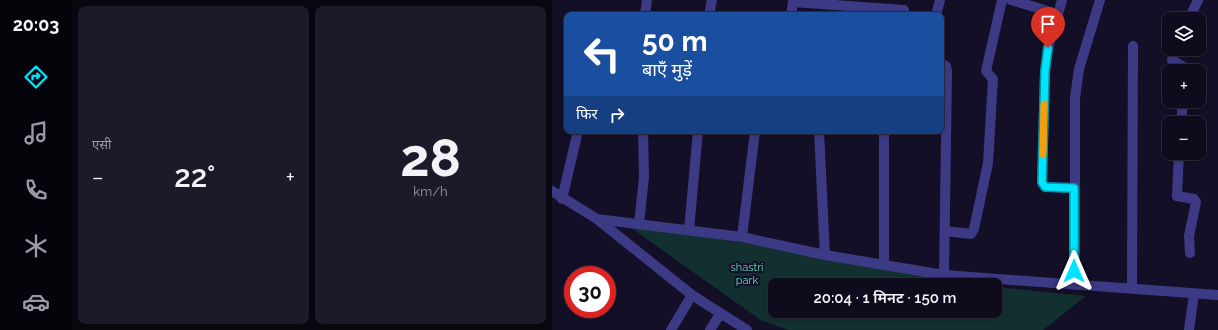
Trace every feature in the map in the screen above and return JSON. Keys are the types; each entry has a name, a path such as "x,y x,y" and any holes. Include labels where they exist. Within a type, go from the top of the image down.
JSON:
{"street":[{"path":"645,12 647,0"},
{"path":"710,12 712,0"},
{"path":"937,12 940,0"},
{"path":"945,231 971,234 974,229 990,144 994,79 986,71 1002,0"},
{"path":"1011,0 1058,14"},
{"path":"1062,0 1048,48 1045,71 1042,182 1045,187 1074,188"},
{"path":"1075,285 1075,112 1078,69 1100,0"},
{"path":"1192,12 1198,0"},
{"path":"792,12 790,1 876,12 904,10"},
{"path":"1132,288 1133,46"},
{"path":"1173,56 1172,60 1179,64"},
{"path":"944,65 946,66 947,71 944,275"},
{"path":"562,199 577,134"},
{"path":"639,224 644,177 644,134"},
{"path":"689,230 698,134"},
{"path":"742,237 755,134"},
{"path":"819,134 825,255"},
{"path":"884,134 884,264"},
{"path":"1179,160 1177,196 1194,199 1196,202 1189,236 1190,253"},
{"path":"552,192 597,219 692,295 747,330"},
{"path":"597,219 742,237 825,255 944,275 1218,295"},
{"path":"1189,330 1194,294"},
{"path":"671,330 692,295"},
{"path":"710,330 720,314"}],"green space":[{"name":"shastri park","path":"623,222 946,278 768,278 768,318 1002,318 1002,288 1086,296 1043,330 789,330 762,321"}],"slow traffic":[{"path":"1043,154 1044,104"}],"route":[{"path":"1048,48 1045,71 1042,182 1043,186 1047,188 1074,188 1074,271"}]}
